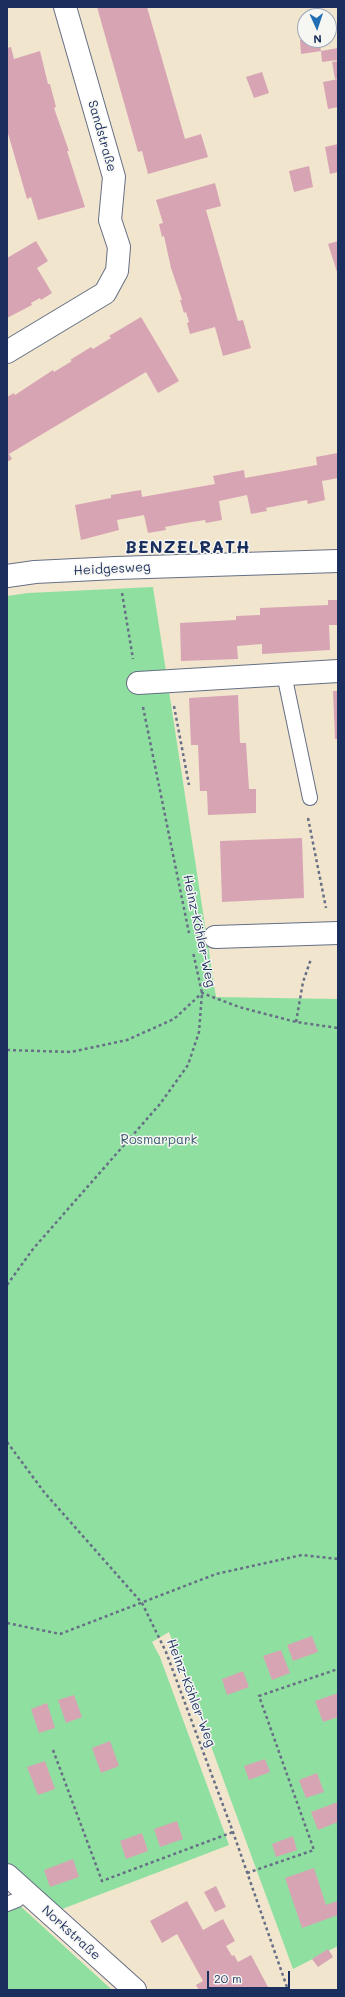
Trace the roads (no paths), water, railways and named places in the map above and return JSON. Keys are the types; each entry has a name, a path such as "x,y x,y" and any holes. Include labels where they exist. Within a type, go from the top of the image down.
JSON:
{"street":[{"name":"Sandstraße","path":"7,352 105,293 116,271 119,247 110,220 114,177 65,7"},
{"name":"Heidgesweg","path":"7,576 35,572 116,568 338,561"},
{"path":"138,683 338,671"},
{"path":"215,937 338,933"},
{"name":"Norkstraße","path":"7,1875 135,1990"}],"lane":[{"path":"284,674 310,798"},
{"path":"7,1904 18,1900 26,1892"}],"district":[{"name":"BENZELRATH","path":"188,548"}],"park label":[{"name":"Rosmarpark","path":"159,1140"}]}
